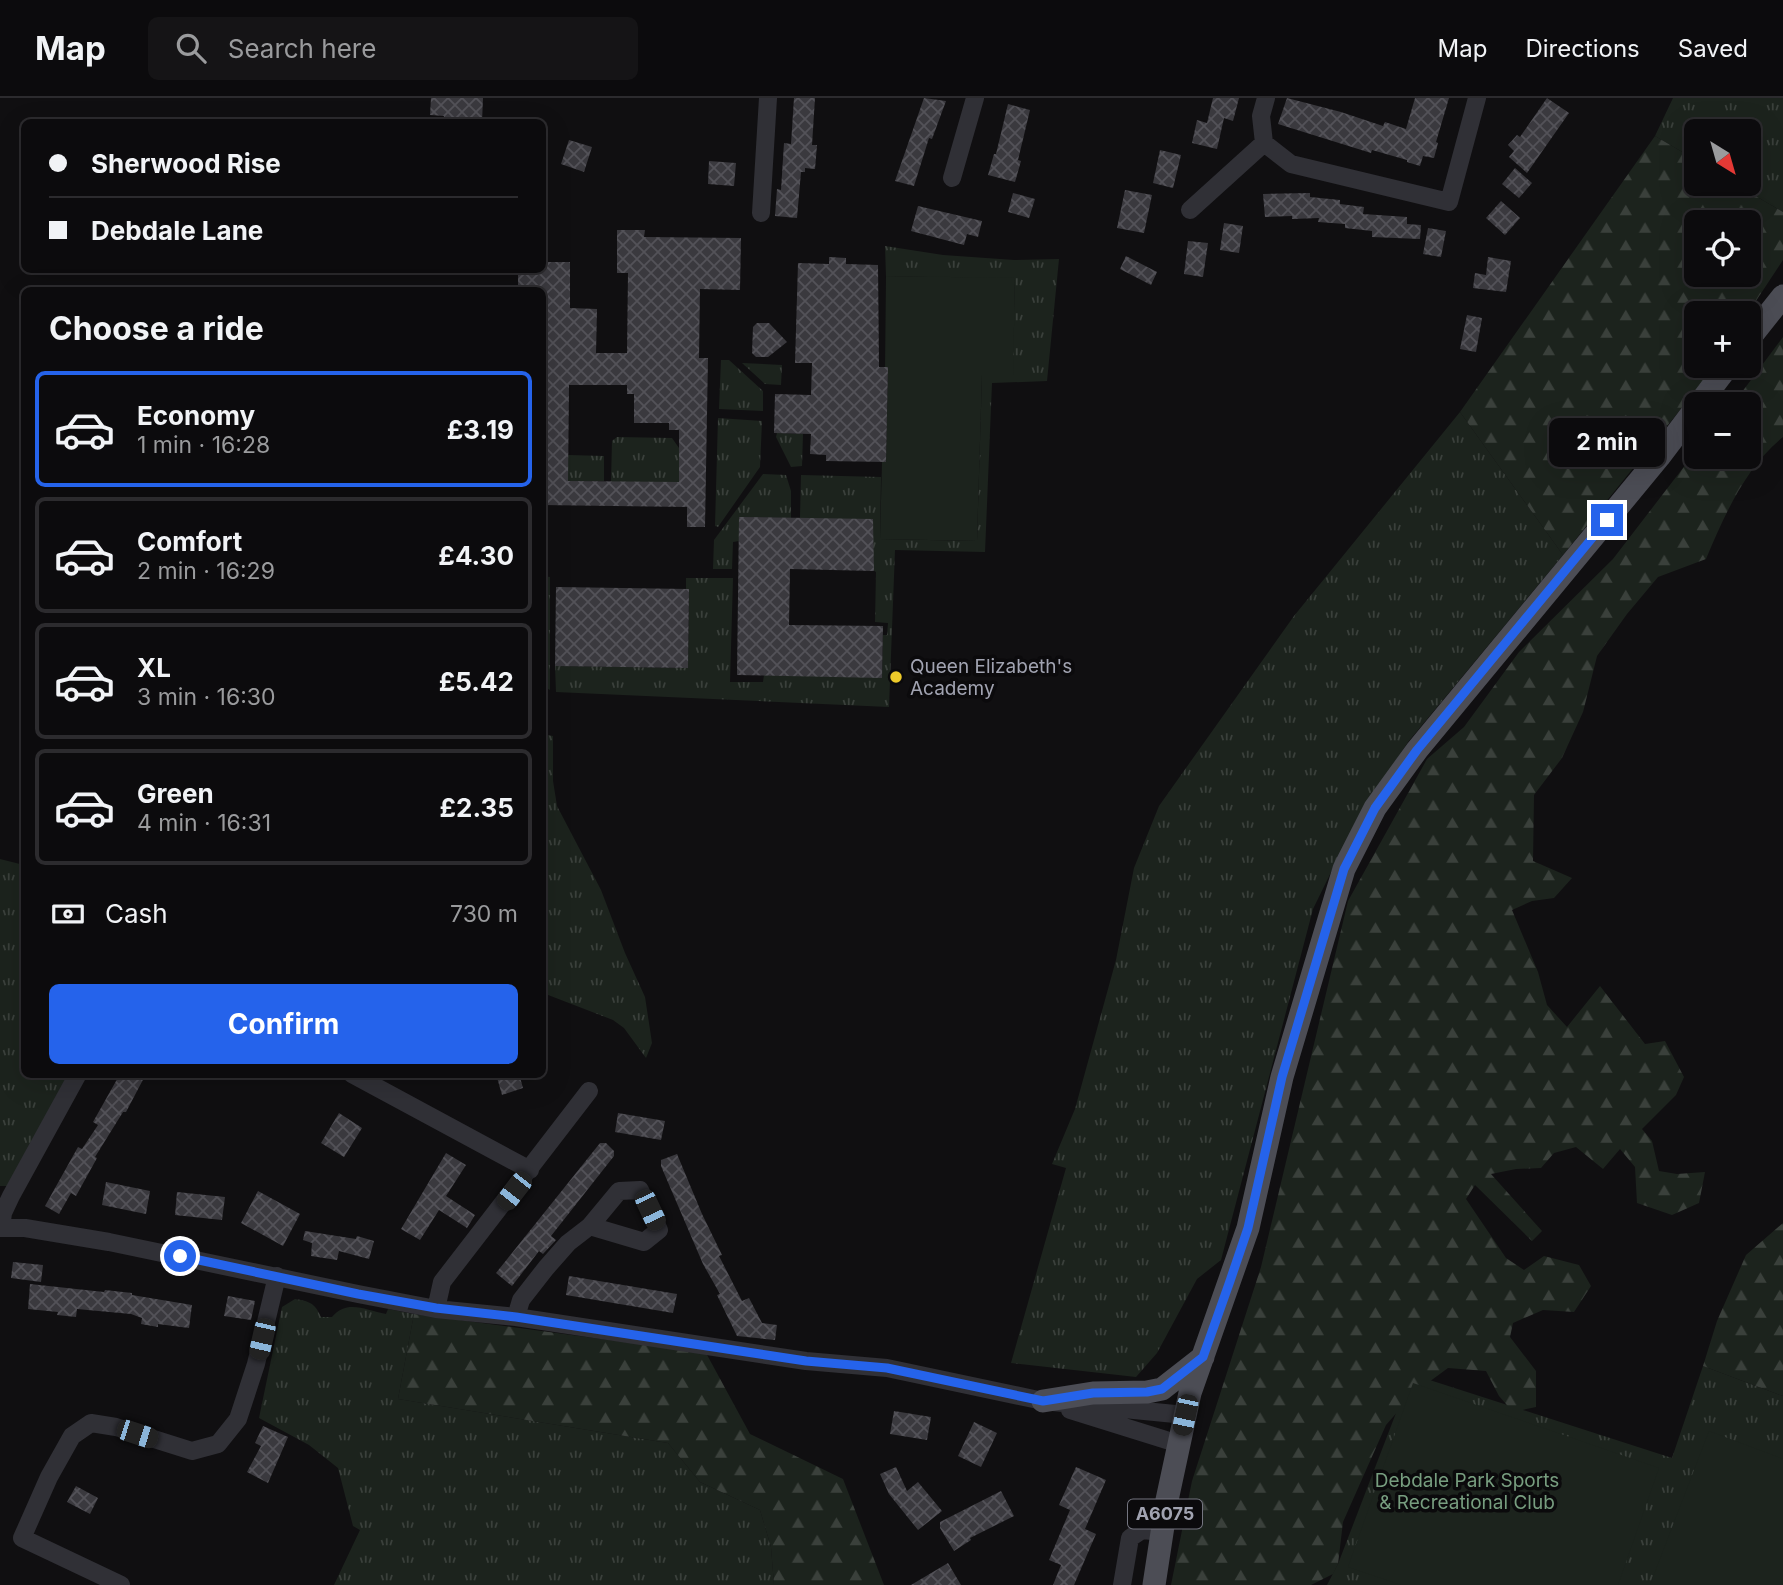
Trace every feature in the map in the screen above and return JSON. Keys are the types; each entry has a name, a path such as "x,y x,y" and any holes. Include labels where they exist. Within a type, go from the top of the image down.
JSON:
{"main road":[{"path":"1761,324 1783,296"},
{"name":"A6075","path":"1708,392 1719,378"},
{"name":"A6075","path":"1154,1585 1185,1415 1248,1228 1282,1077 1344,869 1375,808 1417,750 1684,423"},
{"path":"1043,1401 1093,1393 1147,1392 1162,1389 1203,1357"}],"street":[{"path":"761,213 768,98"},
{"path":"951,178 975,98"},
{"path":"1266,98 1261,116 1264,143 1291,164 1449,202 1477,98"},
{"path":"1190,210 1264,143"},
{"path":"76,1078 10,1196 3,1213 1,1228 25,1228 109,1242 436,1308 516,1317 806,1361 887,1368 1043,1401 1179,1444"},
{"path":"359,1078 530,1170"},
{"path":"436,1308 442,1282 589,1091"},
{"path":"516,1317 521,1300 547,1268 568,1243 590,1226"},
{"path":"121,1585 22,1538 49,1477 72,1436 92,1423 116,1427 192,1451 218,1444 239,1419 256,1364 277,1276"},
{"path":"1043,1401 1185,1415"},
{"path":"1122,1585 1130,1538 1142,1530 1163,1532"}],"green space":[{"path":"1673,98 1783,98 1783,212 1756,196 1761,196 1761,119 1684,119 1684,153 1655,136"},
{"path":"1655,136 1684,153 1684,196 1756,196 1783,212 1783,260 1756,301 1684,301 1684,378 1705,378 1695,392 1684,392 1684,405 1563,555 1460,412"},
{"path":"885,246 943,255 1014,260 1059,259 1047,381 992,383 985,552 895,550 889,707 556,692 555,666 688,668 689,590 686,589 686,578 733,578 730,682 763,682 764,675 882,677 883,635 887,635 888,623 875,622 876,572 800,518 801,475 881,477 880,539 977,541 982,375 1012,375 1015,279 886,276"},
{"path":"886,276 1015,278 1013,375 982,375 977,541 880,539 882,462 886,462"},
{"path":"1783,337 1783,437 1761,460 1761,392 1742,392 1752,378 1761,378 1761,366"},
{"path":"721,360 729,360 763,391 763,411 719,409"},
{"path":"742,363 782,365 781,385 765,384"},
{"path":"1460,412 1563,555 1408,742 1357,819 1313,909 1221,1260 1197,1279 1157,1353 1136,1377 1011,1363 1066,1168 1052,1164 1075,1109 1116,960 1134,868 1159,806 1294,616"},
{"path":"718,418 762,421 760,467 718,527 715,526"},
{"path":"777,433 803,434 802,466 791,467 776,437"},
{"path":"617,437 672,438 679,448 679,482 611,482 612,441"},
{"path":"568,455 604,456 604,481 568,481"},
{"path":"1684,467 1684,469 1753,469 1737,493 1706,559 1658,577 1597,656 1583,712 1562,758 1534,795 1533,861 1572,878 1554,898 1532,901 1512,910 1538,972 1547,1005 1567,1027 1600,986 1645,1044 1665,1041 1684,1077 1676,1095 1642,1129 1652,1141 1659,1171 1677,1174 1705,1172 1699,1203 1672,1215 1637,1203 1635,1167 1620,1149 1603,1169 1576,1147 1554,1153 1541,1168 1491,1174 1542,1231 1532,1241 1475,1185 1466,1199 1506,1258 1524,1270 1544,1256 1579,1265 1591,1286 1574,1312 1543,1310 1513,1323 1510,1337 1536,1371 1536,1407 1513,1412 1499,1396 1486,1371 1448,1368 1414,1393 1386,1425 1343,1522 1338,1564 1333,1574 1311,1585 1171,1585 1192,1481 1261,1267 1348,901 1427,759 1464,727 1519,652 1613,559"},
{"path":"763,474 786,475 791,491 791,518 740,517 739,541 733,542 732,569 713,569 714,540"},
{"path":"546,576 550,577 550,690 546,688"},
{"path":"547,735 553,736 553,781 557,806 601,890 645,997 652,1043 646,1058 624,1028 613,1020 546,994"},
{"path":"0,859 21,864 21,1078 69,1078 7,1186 0,1186"},
{"path":"1783,1223 1783,1396 1703,1366 1717,1321 1746,1255"},
{"path":"295,1299 311,1303 321,1317 332,1317 350,1307 386,1314 388,1309 414,1314 398,1399 668,1443 700,1482 760,1510 771,1547 774,1585 334,1585 360,1530 353,1526 338,1468 309,1445 259,1418 282,1307"},
{"path":"414,1314 706,1353 750,1434 843,1479 884,1585 774,1585 771,1547 760,1510 700,1482 668,1443 398,1399"},
{"name":"Debdale Park Sports & Recreational Club","path":"1703,1366 1783,1396 1783,1585 1327,1585 1338,1564 1411,1374 1672,1458"},
{"path":"1413,1383 1659,1468 1618,1585 1401,1585 1348,1567"},
{"path":"1709,1431 1783,1459 1783,1585 1650,1585"}],"building":[{"path":"431,98 483,98 482,119 444,119 444,116 430,115"},
{"path":"794,98 815,98 812,145 817,145 815,169 805,168 805,172 801,172 797,218 775,216 777,189 781,190 784,143 791,144"},
{"path":"924,98 946,101 932,139 929,138 914,186 895,181"},
{"path":"1213,98 1239,98 1233,121 1224,118 1217,149 1192,143 1197,120 1207,123"},
{"path":"1287,98 1383,126 1385,122 1406,129 1415,98 1449,98 1434,158 1423,156 1420,166 1278,124"},
{"path":"1547,98 1569,113 1527,173 1509,157 1514,151 1508,145 1517,135 1520,137"},
{"path":"1008,104 1030,110 1015,182 988,175"},
{"path":"569,140 592,147 584,172 561,164"},
{"path":"1160,150 1181,155 1173,188 1153,183"},
{"path":"709,161 736,163 734,186 708,184"},
{"path":"1515,168 1532,183 1519,198 1502,184"},
{"path":"1125,190 1152,195 1144,233 1117,228"},
{"path":"1013,193 1035,199 1029,218 1008,212"},
{"path":"1310,193 1310,197 1340,200 1340,204 1364,207 1363,214 1407,217 1407,224 1421,225 1420,239 1372,237 1372,231 1345,228 1345,224 1318,222 1319,218 1265,217 1263,194"},
{"path":"1501,201 1520,218 1505,235 1486,218"},
{"path":"918,206 982,221 978,237 967,234 964,245 911,231"},
{"path":"1224,223 1243,226 1239,253 1220,250"},
{"path":"1428,228 1446,231 1441,257 1423,254"},
{"path":"617,230 645,230 644,237 741,238 740,290 700,289 699,358 708,358 705,527 687,527 687,507 546,505 546,287 518,287 518,273 546,273 546,262 570,262 570,308 597,309 596,353 627,353 628,273 617,273","holes":["569,385 627,385 627,394 634,394 634,423 669,423 669,430 679,430 679,482 568,481"]},
{"path":"1188,241 1208,243 1203,277 1184,274"},
{"path":"1126,256 1157,272 1151,285 1120,269"},
{"path":"829,257 846,258 846,264 878,265 879,367 888,367 886,462 826,461 826,455 810,454 811,434 774,433 775,394 811,395 812,363 795,363 798,263 829,264"},
{"path":"1488,257 1511,261 1506,292 1473,288 1475,273 1486,275"},
{"path":"1467,315 1482,318 1476,352 1460,349"},
{"path":"757,323 769,323 787,342 768,357 756,357 752,353 753,327"},
{"path":"739,517 873,519 874,571 790,569 789,625 883,626 882,678 737,675"},
{"path":"556,587 689,589 688,668 555,666"},
{"path":"118,1078 144,1078 126,1112 123,1112 95,1157 97,1158 76,1196 71,1193 59,1214 45,1206 78,1147 82,1149 98,1125 93,1122"},
{"path":"497,1078 520,1078 523,1088 502,1095"},
{"path":"339,1113 362,1128 344,1157 321,1143"},
{"path":"618,1113 665,1121 661,1140 615,1132"},
{"path":"600,1143 606,1143 614,1151 614,1156 551,1236 556,1240 543,1254 539,1251 512,1286 496,1273"},
{"path":"446,1153 466,1165 446,1196 475,1215 467,1228 439,1210 420,1240 401,1229"},
{"path":"677,1154 722,1255 719,1256 742,1301 749,1298 762,1323 777,1325 775,1340 737,1336 661,1166 661,1160"},
{"path":"106,1182 150,1191 146,1214 102,1205"},
{"path":"258,1191 300,1214 283,1246 241,1223"},
{"path":"177,1192 225,1197 222,1220 175,1215"},
{"path":"305,1231 356,1239 357,1236 374,1241 369,1259 339,1251 337,1260 311,1256 312,1243 303,1240"},
{"path":"13,1262 43,1265 41,1282 11,1278"},
{"path":"569,1276 677,1294 673,1313 566,1295"},
{"path":"30,1284 132,1293 192,1305 189,1328 141,1324 142,1318 131,1314 77,1309 76,1317 28,1309"},
{"path":"228,1296 255,1301 251,1320 224,1316"},
{"path":"894,1411 931,1417 927,1440 890,1434"},
{"path":"974,1422 997,1433 981,1467 958,1456"},
{"path":"263,1426 288,1437 268,1483 247,1472 261,1446 255,1443"},
{"path":"896,1467 907,1491 918,1482 942,1511 918,1530 889,1494 880,1474"},
{"path":"1076,1467 1106,1480 1085,1529 1096,1534 1074,1585 1053,1585 1061,1565 1049,1560 1070,1510 1059,1505"},
{"path":"76,1486 98,1498 90,1514 67,1502"},
{"path":"1001,1491 1014,1516 970,1538 971,1540 954,1551 940,1528 940,1522"},
{"path":"948,1563 961,1585 911,1585"}],"place":[{"name":"Queen Elizabeth's Academy","path":"896,677"}],"route":[{"path":"180,1256 436,1308 516,1317 806,1361 887,1368 1043,1401 1093,1393 1147,1392 1162,1389 1203,1357 1248,1228 1282,1077 1344,869 1354,849 1375,808 1417,750 1607,520"}]}
